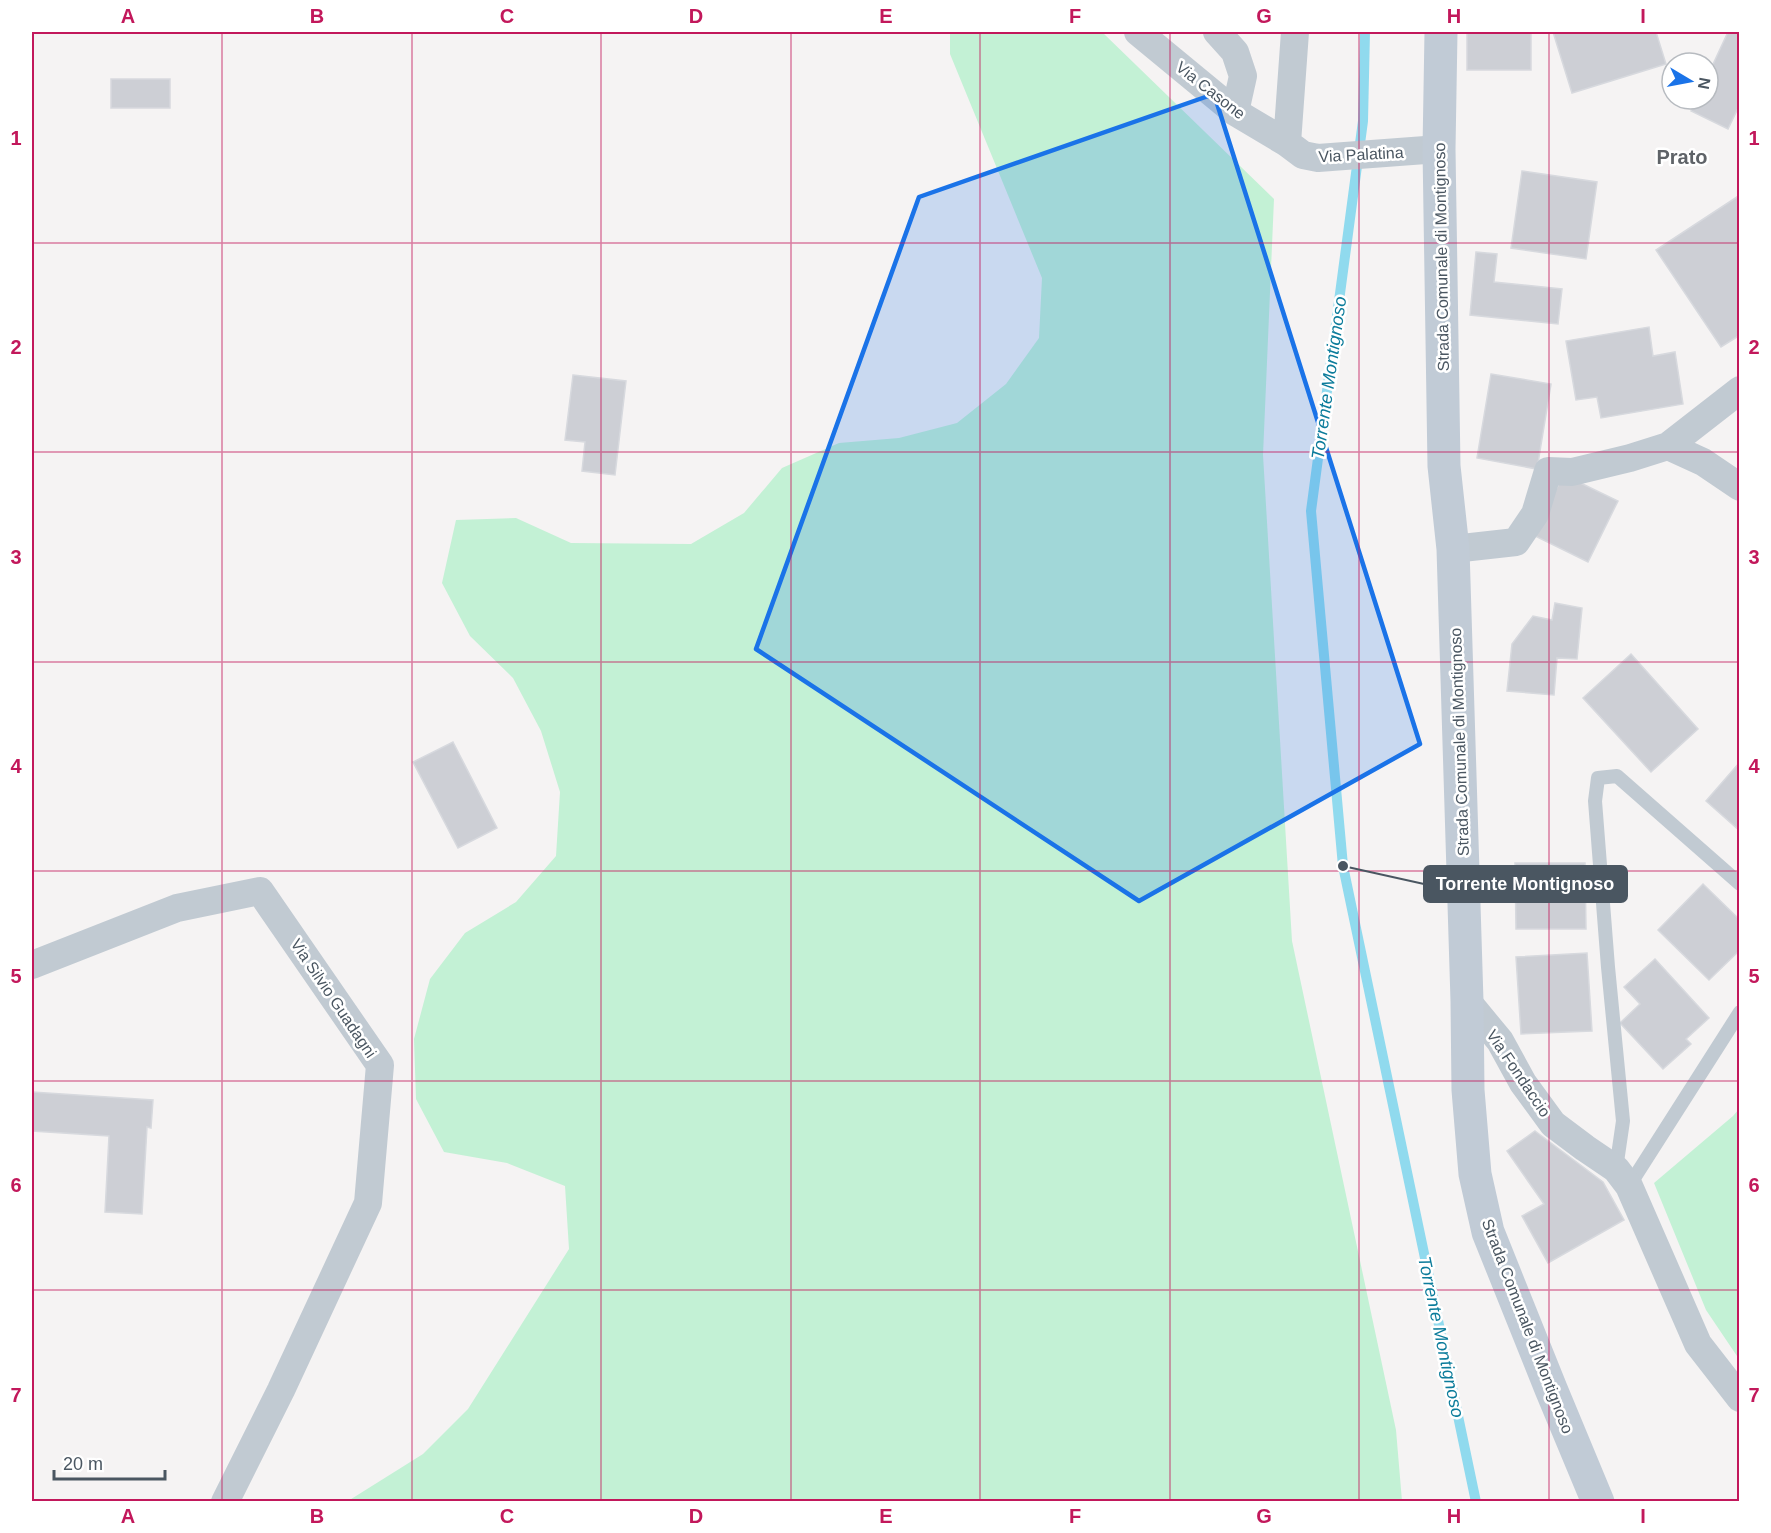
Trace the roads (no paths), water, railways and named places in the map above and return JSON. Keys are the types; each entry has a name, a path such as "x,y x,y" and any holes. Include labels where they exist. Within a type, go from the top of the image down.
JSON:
{"street":[{"name":"Via Casone","path":"1138,32 1235,112 1287,143"},
{"path":"1217,32 1235,52 1243,76 1235,112"},
{"path":"1287,143 1295,32"},
{"name":"Strada Comunale di Montignoso","path":"1441,32 1423,151 1444,466 1453,549 1468,1090 1474,1164 1488,1232 1598,1502"},
{"name":"Via Palatina","path":"1287,143 1303,155 1318,158 1423,151"},
{"path":"1453,549 1516,542 1534,513 1548,471 1572,472 1668,446 1740,390"},
{"path":"1668,446 1703,462 1740,487"},
{"name":"Via Silvio Guadagni","path":"32,965 177,908 260,891 380,1065 368,1203 281,1390 225,1502"},
{"name":"Via Fondaccio","path":"1467,1002 1500,1041 1522,1083 1553,1124 1622,1178"},
{"path":"1622,1178 1698,1344 1740,1398"}],"lane":[{"path":"1622,1178 1623,1121 1595,801 1598,778 1617,776 1740,884"},
{"path":"1622,1178 1740,1012"}],"waterway":[{"name":"Torrente Montignoso","path":"1365,32 1363,121 1311,511 1343,866 1476,1502"}],"place":[{"name":"Torrente Montignoso","path":"1343,866"}],"district":[{"name":"Prato","path":"1682,157"}]}
